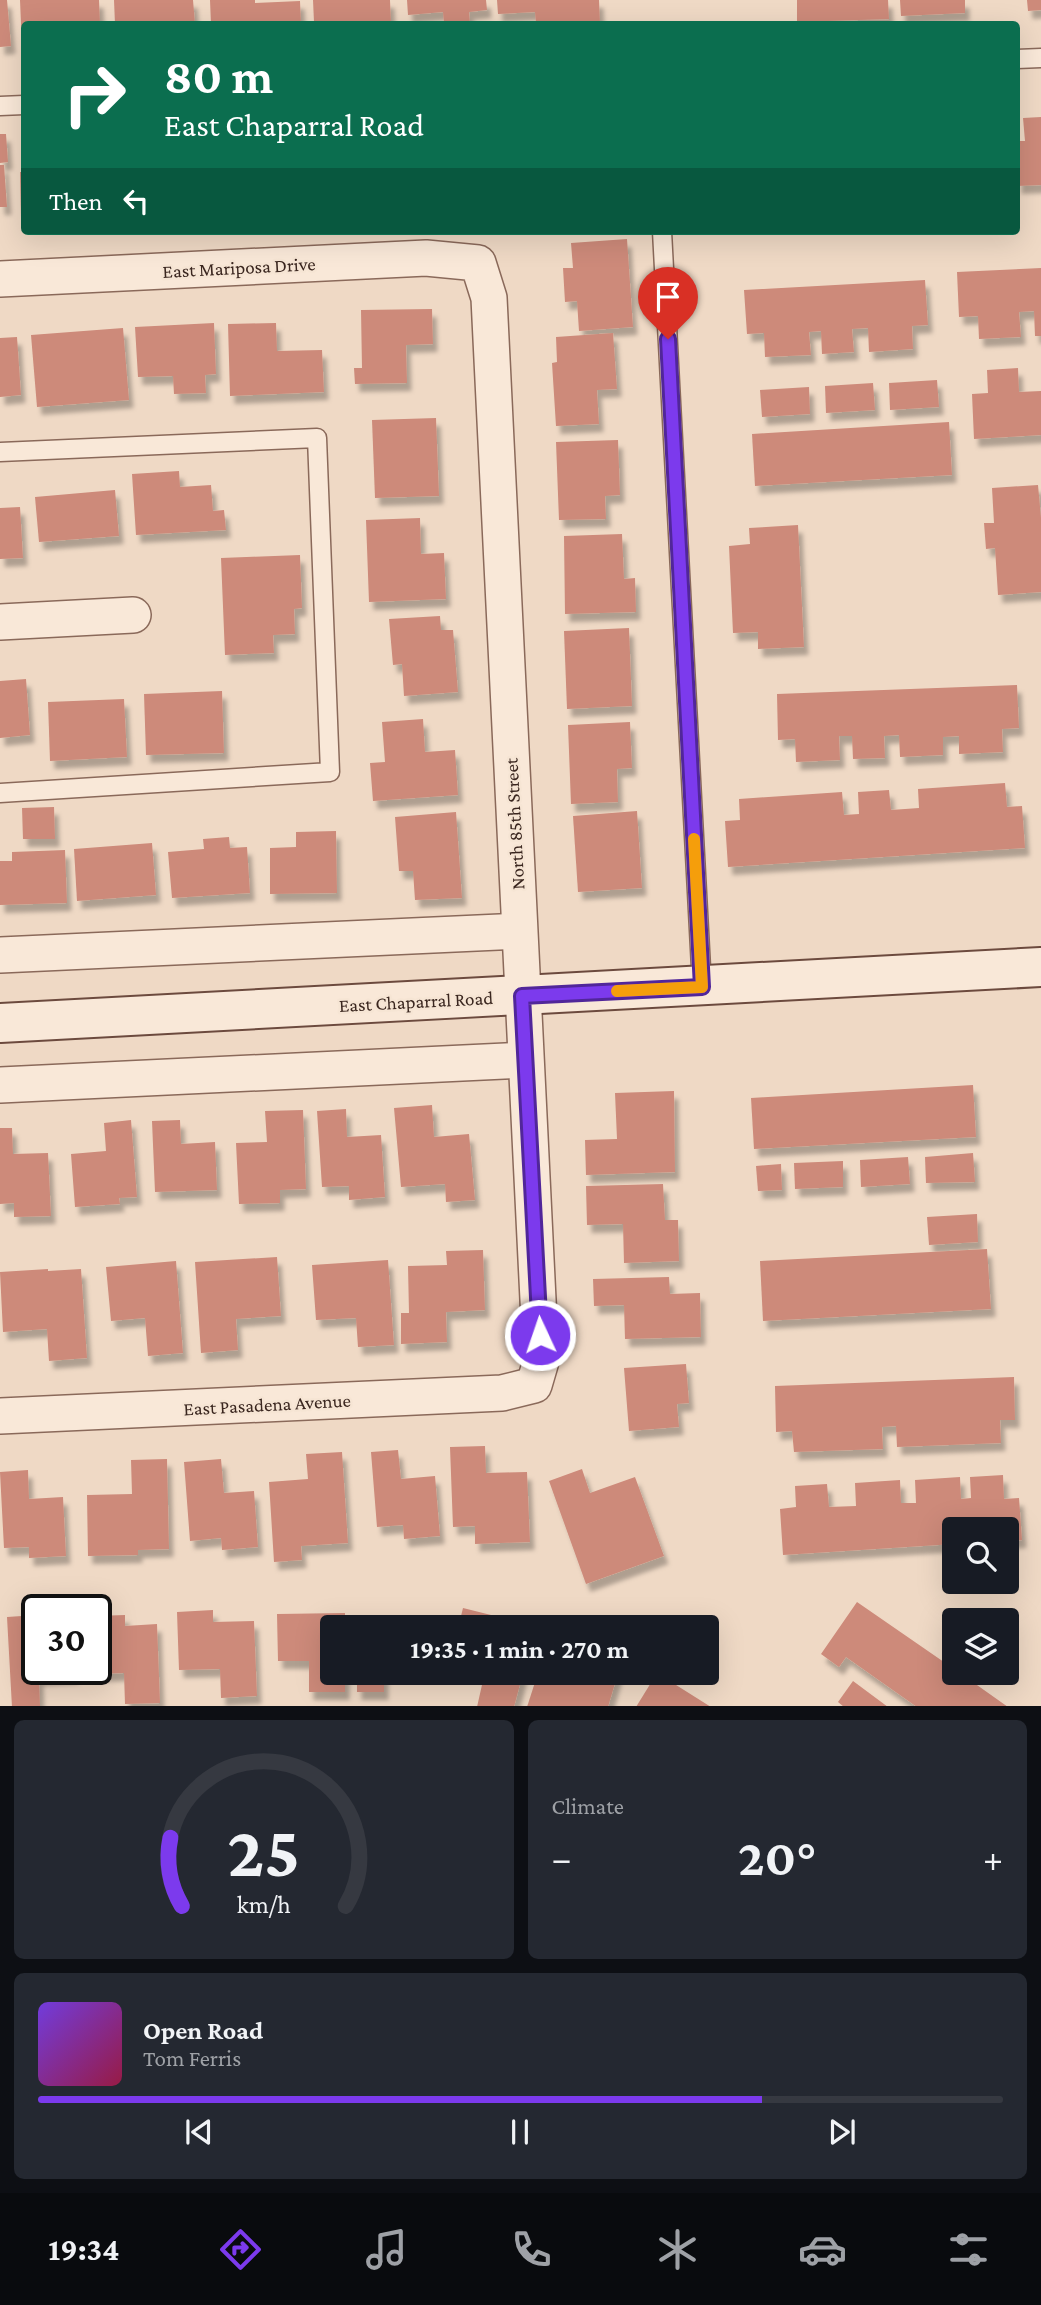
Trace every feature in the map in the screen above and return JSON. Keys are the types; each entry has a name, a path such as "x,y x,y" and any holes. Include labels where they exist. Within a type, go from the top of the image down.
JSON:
{"main road":[{"name":"East Chaparral Road","path":"0,1023 1041,967"}],"street":[{"name":"East Mariposa Drive","path":"0,279 426,258 478,263"},
{"name":"North 85th Street","path":"478,263 489,298 541,1361 534,1385"},
{"path":"0,622 133,615"},
{"path":"0,955 519,931"},
{"path":"0,1085 525,1060"},
{"name":"East Pasadena Avenue","path":"0,1416 502,1393 534,1385"}],"lane":[{"path":"1020,59 1041,58"},
{"path":"0,106 21,105"},
{"path":"662,235 702,987"},
{"path":"0,453 317,438 330,772 0,793"}],"building":[{"path":"0,0 7,0 11,46 0,47"},
{"path":"20,0 99,0 100,21 21,21 21,24"},
{"path":"114,0 193,0 195,21 115,21"},
{"path":"210,0 255,0 255,3 300,1 301,21 211,21"},
{"path":"313,0 390,0 391,21 314,21"},
{"path":"407,0 486,0 487,10 469,12 470,21 444,21 443,12 408,15"},
{"path":"497,0 599,0 600,21 536,21 535,12 498,14"},
{"path":"797,0 888,0 889,19 797,21"},
{"path":"900,0 965,0 965,13 901,16"},
{"path":"1027,0 1041,0 1041,10 1028,11"},
{"path":"1041,117 1041,185 1020,186 1020,141 1025,141 1023,118"},
{"path":"0,134 6,134 8,162 0,163"},
{"path":"0,165 4,165 7,207 0,207"},
{"path":"627,239 633,327 579,331 577,301 565,302 563,268 573,268 571,243"},
{"path":"1041,268 1041,336 1035,336 1034,311 1019,312 1021,337 979,339 978,316 959,317 957,272"},
{"path":"925,280 928,325 912,326 913,349 869,352 868,328 852,329 854,352 822,354 821,331 809,332 811,355 765,357 764,333 747,334 744,290"},
{"path":"432,309 433,344 406,345 407,383 355,384 354,368 362,368 361,310"},
{"path":"214,323 216,374 205,375 206,393 174,394 173,376 138,377 135,327"},
{"path":"276,323 277,351 322,350 324,392 230,396 228,324"},
{"path":"123,328 129,400 37,407 31,335"},
{"path":"613,333 617,389 597,390 599,424 556,426 552,363 557,362 556,337"},
{"path":"17,337 21,395 0,397 0,338"},
{"path":"1018,368 1019,392 1041,391 1041,435 974,439 972,394 988,393 987,370"},
{"path":"937,380 939,407 890,410 889,383"},
{"path":"873,383 875,410 826,413 825,386"},
{"path":"809,387 810,414 762,417 760,390"},
{"path":"436,418 439,496 375,498 372,420"},
{"path":"949,422 952,475 755,486 752,434"},
{"path":"618,440 620,495 605,496 606,519 559,520 556,442"},
{"path":"179,471 180,487 211,485 213,511 224,510 226,530 136,535 132,474"},
{"path":"1038,485 1041,592 998,595 995,548 986,549 984,523 994,523 992,488"},
{"path":"115,490 119,536 39,542 35,497"},
{"path":"20,507 23,558 0,559 0,508"},
{"path":"420,518 421,554 444,553 446,599 369,602 366,520"},
{"path":"798,525 804,647 758,649 758,632 733,633 729,546 750,544 749,528"},
{"path":"622,534 624,579 635,578 636,612 565,614 564,536"},
{"path":"300,555 302,608 294,609 295,634 273,635 274,653 225,655 221,558"},
{"path":"440,616 441,630 453,630 458,692 404,696 402,664 393,665 389,619"},
{"path":"629,628 632,706 567,709 564,631"},
{"path":"26,679 30,735 0,738 0,681"},
{"path":"1017,685 1019,728 1002,729 1003,752 959,754 959,736 943,737 943,755 900,757 899,735 884,736 885,758 853,759 852,736 839,736 840,760 796,762 795,739 778,740 777,694"},
{"path":"222,691 224,753 146,755 144,694"},
{"path":"124,699 127,757 50,761 48,702"},
{"path":"423,719 425,752 455,750 458,795 373,801 370,763 385,762 382,722"},
{"path":"630,722 632,768 617,769 618,802 571,804 568,725"},
{"path":"1005,783 1007,807 1022,806 1025,848 728,867 725,821 740,820 739,799 842,792 844,815 859,814 858,792 889,790 891,810 919,808 918,789"},
{"path":"54,807 55,839 23,839 22,808"},
{"path":"637,811 642,888 578,892 573,816"},
{"path":"456,812 462,898 415,900 413,871 399,871 395,817"},
{"path":"336,831 337,893 270,894 270,848 296,847 296,832"},
{"path":"229,837 230,848 247,847 250,893 172,898 168,852 204,849 203,839"},
{"path":"152,843 156,895 77,901 74,849"},
{"path":"65,850 67,903 0,905 0,861 12,861 12,852"},
{"path":"973,1085 976,1137 754,1149 751,1098"},
{"path":"674,1091 675,1172 586,1175 585,1140 617,1139 615,1093"},
{"path":"432,1105 434,1137 469,1134 475,1200 446,1202 445,1184 401,1187 394,1108"},
{"path":"346,1109 347,1137 381,1135 385,1197 349,1200 349,1186 322,1187 317,1111"},
{"path":"303,1110 306,1189 280,1190 280,1203 239,1204 236,1143 267,1142 265,1111"},
{"path":"131,1120 137,1197 119,1198 120,1204 75,1207 71,1154 106,1151 104,1123"},
{"path":"180,1120 181,1144 215,1142 217,1190 155,1192 152,1121"},
{"path":"0,1128 12,1128 13,1154 48,1153 51,1216 14,1217 14,1203 0,1204"},
{"path":"973,1153 975,1182 926,1183 925,1157"},
{"path":"908,1157 910,1184 861,1187 860,1160"},
{"path":"843,1161 843,1187 795,1189 794,1163"},
{"path":"781,1164 782,1190 758,1191 756,1166"},
{"path":"663,1184 665,1220 678,1220 679,1261 624,1263 623,1224 587,1225 586,1186"},
{"path":"977,1214 978,1242 929,1245 927,1217"},
{"path":"987,1249 991,1309 763,1321 760,1261"},
{"path":"483,1250 485,1310 446,1312 447,1342 401,1344 401,1313 409,1313 408,1266 447,1265 446,1251"},
{"path":"277,1257 281,1316 236,1319 238,1350 201,1353 195,1262"},
{"path":"388,1260 394,1345 358,1347 356,1318 316,1320 312,1265"},
{"path":"176,1261 183,1353 148,1356 145,1318 111,1321 106,1267"},
{"path":"81,1269 87,1358 49,1361 47,1329 3,1332 0,1272"},
{"path":"669,1277 670,1294 700,1293 701,1337 625,1339 624,1305 594,1306 593,1279"},
{"path":"686,1364 689,1403 677,1404 679,1427 629,1431 624,1368"},
{"path":"1014,1377 1015,1420 1000,1420 1001,1443 897,1447 896,1426 882,1427 883,1449 794,1452 792,1431 776,1432 775,1386"},
{"path":"485,1446 486,1473 527,1472 530,1542 475,1544 475,1526 453,1527 450,1447"},
{"path":"398,1450 401,1479 435,1476 440,1536 404,1539 403,1525 377,1527 371,1452"},
{"path":"342,1452 348,1543 301,1546 302,1560 274,1562 269,1482 308,1479 306,1454"},
{"path":"167,1459 169,1549 138,1550 138,1555 88,1556 87,1495 132,1494 131,1460"},
{"path":"221,1459 224,1493 254,1491 258,1547 222,1550 221,1538 190,1541 184,1462"},
{"path":"582,1469 590,1493 635,1477 664,1556 586,1584 549,1481"},
{"path":"28,1470 29,1499 63,1497 66,1556 29,1558 29,1547 4,1548 0,1472"},
{"path":"1003,1475 1004,1499 1019,1498 1022,1540 1019,1540 1019,1517 942,1517 942,1545 783,1555 780,1509 796,1507 795,1486 827,1484 829,1507 856,1506 855,1483 900,1480 901,1503 916,1503 915,1480 960,1477 961,1499 971,1498 970,1477"},
{"path":"857,1602 942,1661 942,1685 977,1685 1007,1706 916,1706 846,1657 839,1667 821,1654"},
{"path":"463,1608 491,1615 461,1615"},
{"path":"213,1610 213,1622 254,1621 257,1696 221,1698 220,1669 179,1670 177,1612"},
{"path":"345,1613 320,1615 320,1685 345,1685 345,1692 309,1692 309,1661 278,1661 277,1614"},
{"path":"112,1615 125,1615 125,1626 157,1624 160,1703 125,1704 124,1673 112,1673"},
{"path":"21,1616 21,1685 39,1685 40,1706 12,1706 7,1617"},
{"path":"853,1681 887,1706 843,1706 838,1702"},
{"path":"357,1685 384,1685 384,1692 357,1692"},
{"path":"482,1685 520,1685 514,1706 477,1706"},
{"path":"534,1685 614,1685 608,1706 527,1706"},
{"path":"650,1685 676,1685 709,1706 637,1706"}],"slow traffic":[{"path":"617,991 702,987 694,839"}],"route":[{"path":"540,1335 522,996 702,987 668,339"}]}
